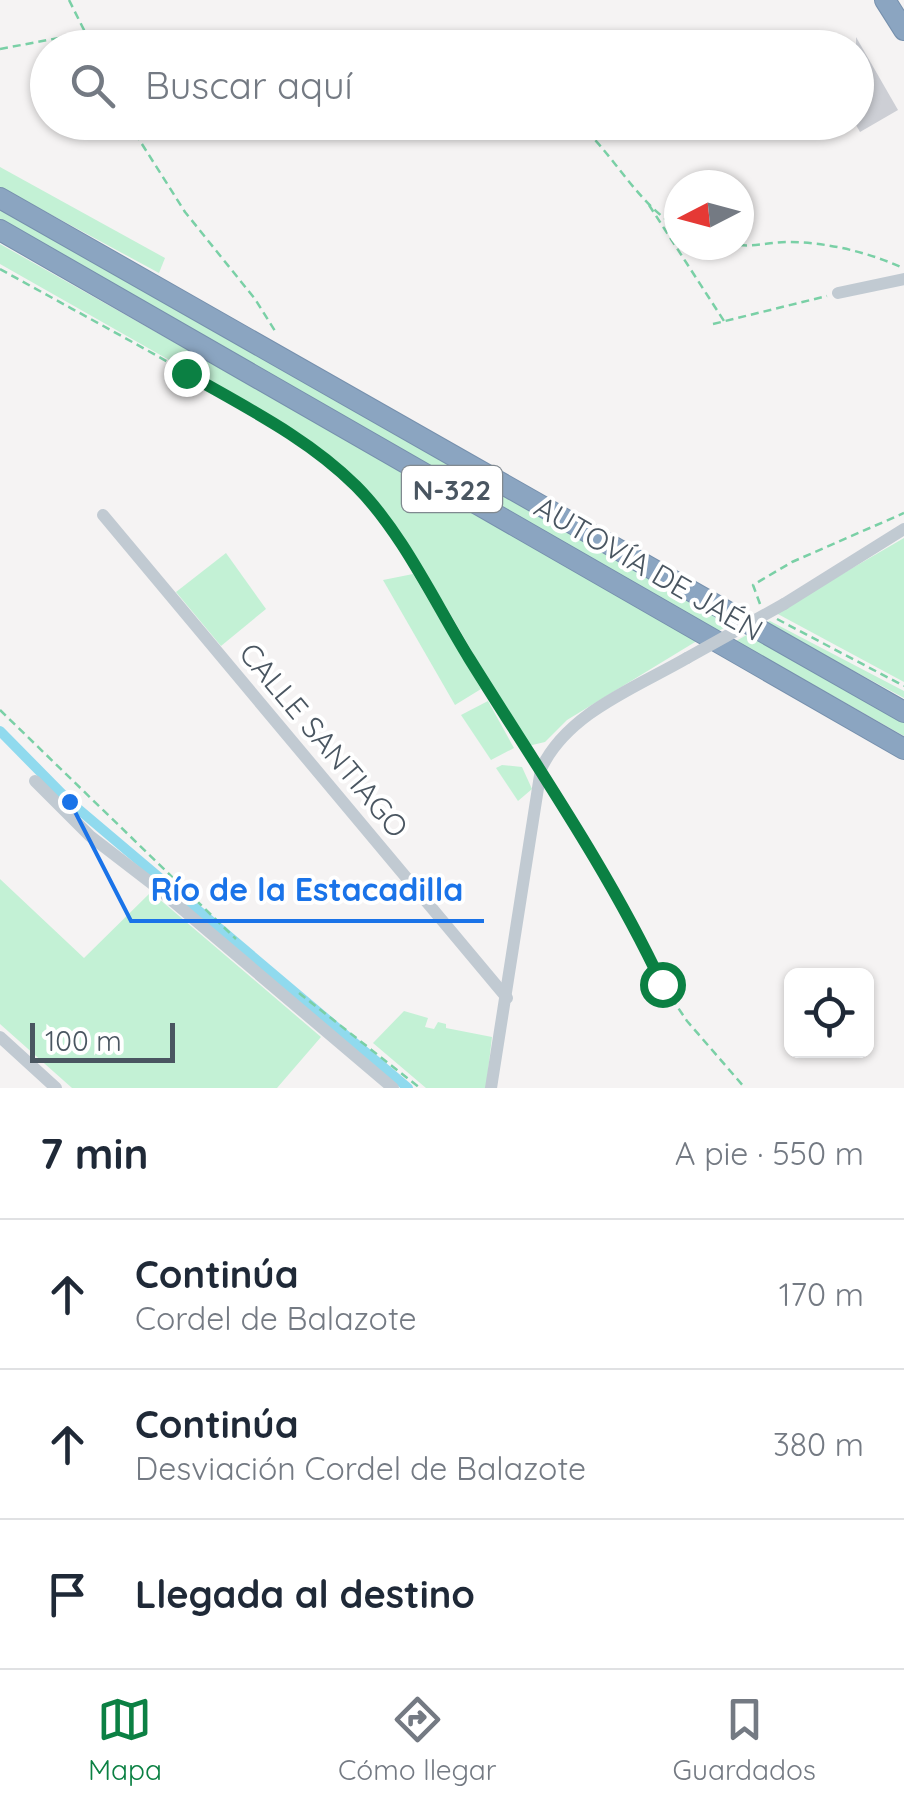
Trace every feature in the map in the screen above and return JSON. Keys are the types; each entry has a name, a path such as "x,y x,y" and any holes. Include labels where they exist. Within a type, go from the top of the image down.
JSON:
{"highway":[{"path":"884,0 904,30"},
{"name":"AUTOVÍA DE JAÉN","path":"0,198 904,712"},
{"name":"AUTOVÍA DE JAÉN","path":"0,230 904,750"}],"street":[{"path":"838,293 904,279"},
{"name":"CALLE SANTIAGO","path":"103,515 507,998"},
{"path":"490,1088 541,770 552,745 579,720 784,604 904,529"},
{"path":"35,781 90,836 394,1088"},
{"path":"0,1037 56,1088"}],"path":[{"path":"69,0 84,30"},
{"path":"0,50 30,44"},
{"path":"139,140 185,212 255,298 275,331"},
{"path":"596,140 664,219"},
{"path":"648,201 664,228"},
{"path":"754,244 825,246 868,253 904,268"},
{"path":"684,260 724,322"},
{"path":"0,268 298,438 360,490 614,889 662,984 687,1021 745,1088"},
{"path":"713,324 838,293"},
{"path":"904,512 792,562 753,585 758,602 781,622 904,686"},
{"path":"0,710 245,947"},
{"path":"288,984 420,1088"}],"green space":[{"path":"0,167 165,258 159,273 0,187"},
{"path":"0,205 734,622 717,632 0,223"},
{"path":"0,244 700,639 567,720 545,742 528,746 420,566 354,481 298,433 0,264"},
{"path":"904,538 904,682 776,613 787,606"},
{"path":"226,553 266,609 221,646 176,592"},
{"path":"413,574 481,689 455,705 383,580"},
{"path":"770,621 904,691 904,698 765,623"},
{"path":"752,632 904,718 904,736 736,641"},
{"path":"488,701 514,748 491,760 461,715"},
{"path":"522,767 532,789 518,801 496,768"},
{"path":"0,879 84,958 151,892 321,1037 277,1088 72,1088 0,1024"},
{"path":"404,1011 428,1018 425,1027 434,1029 438,1022 446,1024 446,1028 492,1037 486,1088 426,1088 373,1043"}],"building":[{"path":"874,68 898,110 874,124"}],"waterway":[{"path":"0,731 70,802 408,1088"}],"place":[{"name":"Río de la Estacadilla","path":"70,802"}],"route":[{"path":"186,373 298,438 360,490 412,563 558,797 614,889 662,984"}]}
